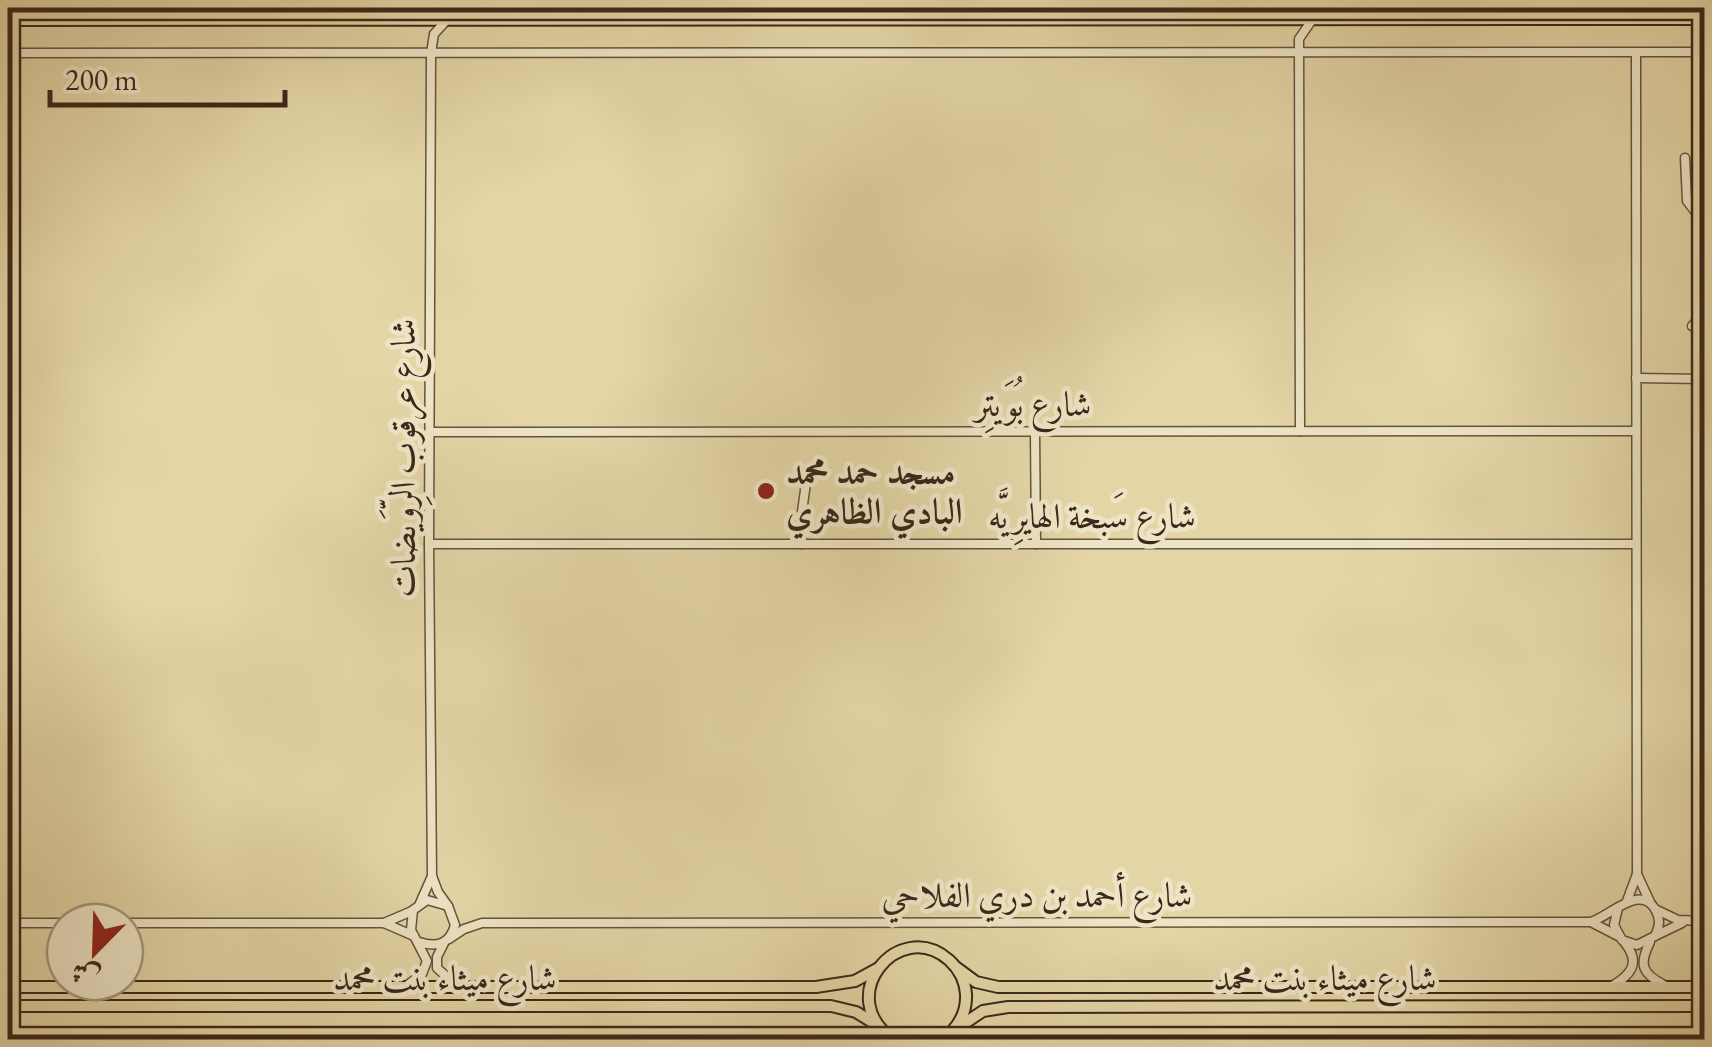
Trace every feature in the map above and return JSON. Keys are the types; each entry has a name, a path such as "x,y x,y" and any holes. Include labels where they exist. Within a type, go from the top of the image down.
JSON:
{"main road":[{"path":"262,19 265,9 284,8"},
{"path":"723,18 751,10 839,8"},
{"path":"8,20 1704,18"},
{"name":"شارع ميثاء بنت محمد","path":"8,987 830,986 855,981 895,954 917,948 939,954 976,982 998,987 1704,987"},
{"path":"953,1031 966,1000 957,968"},
{"path":"878,969 868,992 870,1010 878,1025 894,1040"},
{"name":"شارع ميثاء بنت محمد","path":"8,1006 831,1006 856,1012 878,1025"},
{"name":"شارع ميثاء بنت محمد","path":"942,1040 983,1010 1008,1006 1704,1006"}],"street":[{"path":"414,19 432,40 440,25 450,18"},
{"path":"1282,18 1298,38 1299,53 1300,431"},
{"path":"1298,38 1314,19"},
{"name":"شارع عرقوب الرِّوَيضات","path":"417,906 432,876 428,544 432,40"},
{"path":"8,53 1704,52"},
{"path":"1627,901 1637,874 1636,53"},
{"path":"1685,158 1686,201 1704,223"},
{"path":"1692,326 1704,312"},
{"path":"1636,378 1704,378"},
{"name":"شارع بُوَيتِر","path":"431,432 1635,431"},
{"path":"1035,432 1036,544"},
{"path":"802,544 800,526 806,483"},
{"name":"شارع سَبخة الهايرِيَّه","path":"428,544 1636,544"},
{"path":"1637,874 1659,924 1643,955 1642,966 1648,976 1668,987"},
{"name":"شارع عرقوب الرِّوَيضات","path":"432,876 450,908"},
{"path":"1609,987 1625,979 1633,967 1632,953 1620,938 1614,920 1618,908 1627,901 1637,899 1670,918 1704,921"},
{"path":"384,923 435,900 450,908 455,925 437,956 437,968 444,978 460,987"},
{"path":"405,987 426,968 425,954 410,923 417,906"},
{"name":"شارع أحمد بن دري الفلاحي","path":"450,908 482,923"},
{"name":"شارع أحمد بن دري الفلاحي","path":"446,941 464,928 482,923 1591,922 1618,908"},
{"path":"1620,938 1637,945 1686,921"},
{"name":"شارع أحمد بن دري الفلاحي","path":"1591,922 1620,938"},
{"path":"8,923 45,923"},
{"path":"145,923 384,923 428,945 446,941"}],"place":[{"name":"مسجد حمد محمد البادي الظاهري","path":"766,491"}]}
